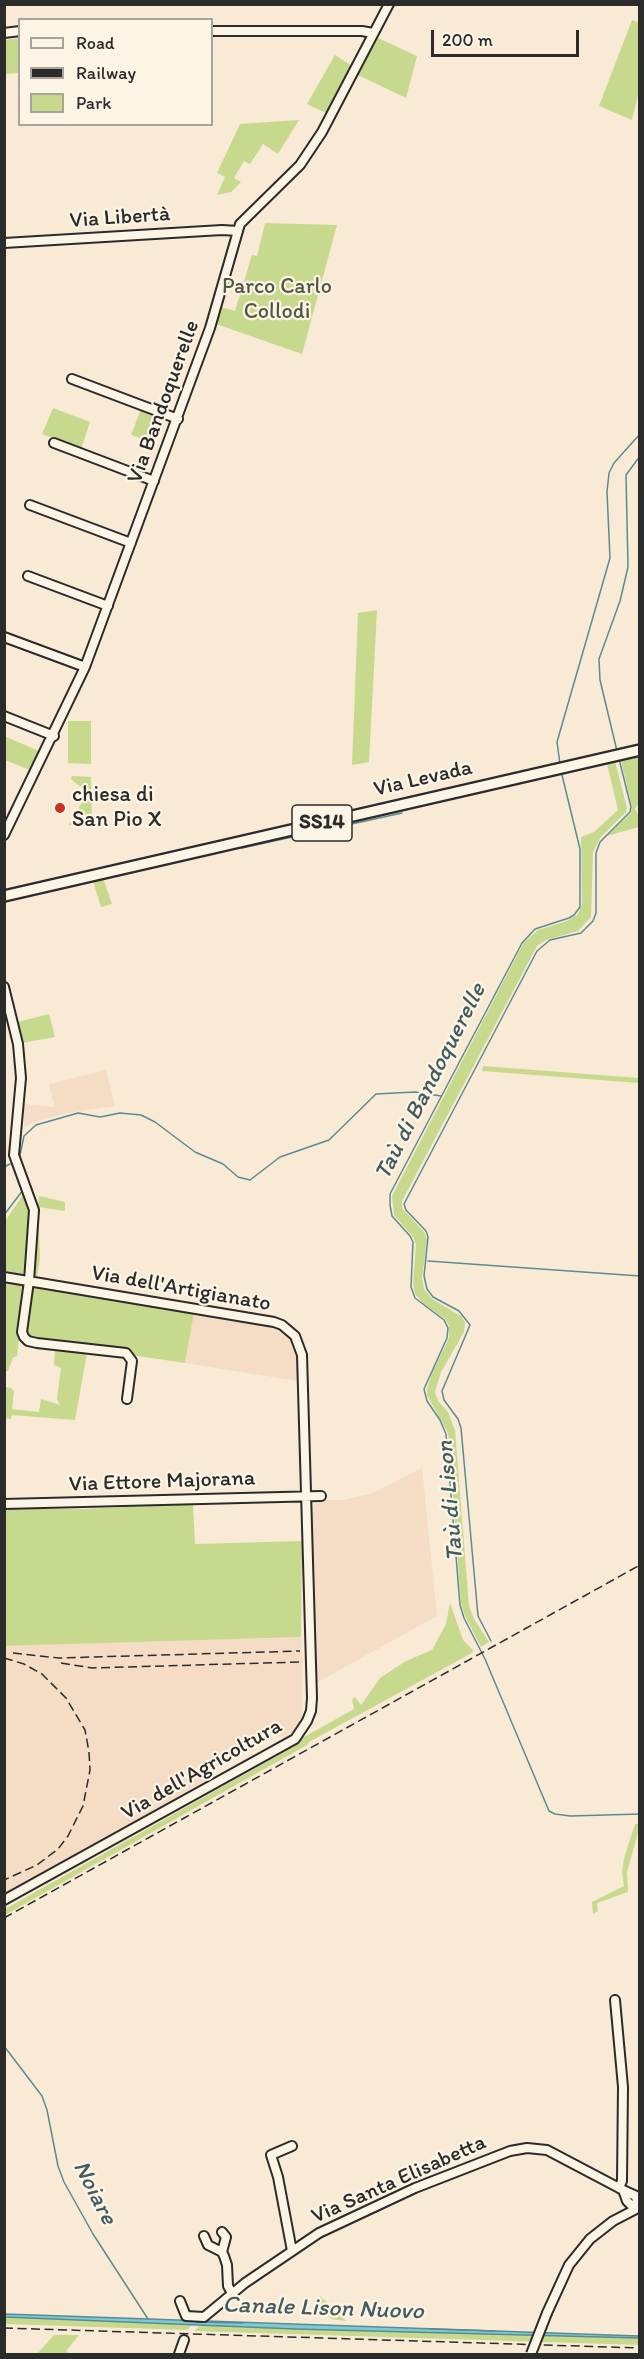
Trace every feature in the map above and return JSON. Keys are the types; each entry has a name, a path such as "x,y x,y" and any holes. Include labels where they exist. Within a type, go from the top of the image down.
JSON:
{"main road":[{"name":"Via Levada","path":"4,896 639,750"}],"street":[{"name":"Via Bandoquerelle","path":"4,835 86,667 213,322 238,231 243,221 300,165 322,132 389,4"},
{"path":"213,31 362,31 373,33"},
{"name":"Via Libertà","path":"4,243 222,230 238,231"},
{"path":"72,379 178,419"},
{"path":"54,442 154,481"},
{"path":"30,505 131,543"},
{"path":"27,576 108,606"},
{"path":"4,637 86,667"},
{"path":"4,716 54,736"},
{"path":"4,987 18,1044 21,1078 14,1155 34,1210 29,1281 22,1332 28,1341 37,1343 126,1353 132,1361 127,1400"},
{"path":"4,1160 14,1155"},
{"name":"Via dell'Artigianato","path":"4,1277 274,1322 290,1330 298,1341 302,1355 305,1496"},
{"name":"Via dell'Agricoltura","path":"4,1900 295,1739 303,1730 311,1711 312,1698 305,1496"},
{"name":"Via Ettore Majorana","path":"4,1504 321,1496"},
{"path":"615,2000 623,2087 621,2189 627,2201 637,2208"},
{"path":"292,2146 271,2155 278,2177 292,2252"},
{"name":"Via Santa Elisabetta","path":"180,2301 186,2316 204,2317 232,2294 292,2252 334,2226 415,2188 517,2149 547,2150 638,2196"},
{"path":"637,2208 638,2196"},
{"path":"624,2214 627,2201"},
{"path":"531,2355 564,2275 577,2254 600,2230 637,2208"},
{"path":"222,2232 226,2237 222,2252 227,2265 228,2286 232,2294"},
{"path":"204,2236 208,2245 222,2252"},
{"path":"178,2355 184,2340"}],"shaded area":[{"path":"106,1070 115,1106 67,1113 24,1127 24,1104 55,1107 49,1084"},
{"path":"194,1313 282,1331 292,1341 295,1348 298,1381 185,1363"},
{"path":"422,1468 437,1616 316,1683 310,1514 313,1505 327,1500 344,1500 373,1493"},
{"path":"301,1637 302,1718 296,1729 284,1738 272,1734 212,1768 209,1779 5,1895 4,1646"}],"green space":[{"path":"632,20 640,23 639,91 632,120 599,106"},
{"path":"18,38 18,73 5,74 5,40"},
{"path":"378,38 417,56 406,98 358,75"},
{"path":"335,55 352,66 326,113 307,104"},
{"path":"299,120 278,154 263,144 250,164 244,161 234,178 241,182 231,192 217,195 225,177 217,173 240,124"},
{"name":"Parco Carlo Collodi","path":"265,223 337,225 302,354 216,324 220,307 235,311 252,255 257,256"},
{"path":"53,408 90,422 81,449 42,434"},
{"path":"141,409 153,414 146,440 131,435"},
{"path":"377,610 369,762 352,765 358,613"},
{"path":"68,721 91,721 91,764 68,763"},
{"path":"4,736 41,752 32,771 5,760"},
{"path":"639,757 639,803 635,809 639,816 639,827 607,836 631,813 632,807 621,761"},
{"path":"615,761 627,808 626,812 600,838 593,852 591,917 578,931 546,940 537,946 402,1201 402,1208 424,1232 427,1239 422,1278 424,1289 432,1299 461,1316 465,1322 464,1332 441,1372 435,1392 438,1401 448,1412 455,1430 469,1606 474,1619 489,1642 481,1647 461,1603 448,1433 427,1395 432,1373 449,1338 449,1326 445,1319 415,1294 413,1284 416,1244 413,1237 394,1215 392,1196 524,942 538,930 567,921 577,915 582,905 581,837 594,832 618,810 607,764"},
{"path":"72,776 91,777 92,824 69,825 89,790 78,785 71,779"},
{"path":"103,878 112,904 101,907 93,881"},
{"path":"49,1014 55,1037 22,1043 17,1022"},
{"path":"483,1066 639,1078 639,1083 482,1071"},
{"path":"25,1192 32,1212 26,1275 5,1271 5,1221"},
{"path":"39,1196 65,1202 65,1211 38,1207 40,1259 37,1278 33,1278 38,1206"},
{"path":"4,1281 25,1285 17,1356 13,1358 8,1371 5,1372"},
{"path":"29,1286 194,1313 185,1363 30,1340 25,1336"},
{"path":"55,1349 87,1353 75,1420 12,1415 11,1419 5,1418 5,1387 14,1391 12,1409 39,1412 41,1399 60,1405 57,1399 61,1368 54,1365"},
{"path":"193,1504 195,1544 302,1541 301,1637 5,1646 5,1509 83,1509"},
{"path":"450,1603 463,1640 473,1650 472,1653 309,1742 5,1915 5,1909 293,1747 304,1737 354,1709 352,1699 355,1697 361,1705 380,1678 406,1661 432,1650 446,1624"},
{"path":"635,1824 639,1824 639,1829 627,1872 628,1892 597,1903 598,1911 593,1914 592,1902 624,1886 622,1872 624,1858"},
{"path":"320,2296 346,2321 331,2319 317,2303"},
{"path":"5,2317 192,2325 187,2330 5,2324"},
{"path":"200,2325 639,2338 640,2345 194,2331"},
{"path":"54,2335 79,2335 66,2351 69,2354 37,2354"}],"water":[{"path":"5,2314 639,2336 640,2338 295,2329 5,2317"}],"waterway":[{"name":"Taù di Bandoquerelle","path":"560,764 557,742 610,558 607,492 609,473 614,463 640,434"},
{"name":"Taù di Lison","path":"617,751 600,680 599,659 620,601 628,567 626,475 640,456"},
{"name":"Taù di Lison","path":"491,1641 478,1616 461,1428 458,1419 444,1400 442,1391 470,1325 459,1311 433,1297 427,1289 424,1276 428,1237 426,1231 406,1210 404,1204 537,951 550,940 581,933 593,921 596,913 596,853 600,842 630,812 631,807 619,759"},
{"name":"Taù di Bandoquerelle","path":"561,771 580,849 580,907 569,918 535,929 522,943 390,1194 390,1205 392,1216 413,1242 411,1287 415,1298 444,1320 448,1328 447,1338 424,1389 427,1401 446,1434 460,1605 464,1618 485,1659 549,1811 570,1816 640,1814"},
{"path":"242,848 402,813"},
{"path":"19,1160 24,1136 36,1125 78,1113 100,1117 120,1113 141,1115 155,1122 195,1152 223,1164 238,1177 250,1180 280,1157 329,1140 376,1094 415,1092 441,1096"},
{"name":"Noiare","path":"20,1160 28,1184"},
{"path":"4,1167 10,1164"},
{"name":"Noiare","path":"4,1215 23,1190"},
{"path":"428,1261 640,1276"},
{"name":"Noiare","path":"4,2046 42,2096 58,2166 64,2182 93,2234 148,2319"},
{"name":"Canale Lison Nuovo","path":"197,2322 243,2323"},
{"name":"Canale Lison Nuovo","path":"431,2329 495,2331"}],"railway":[{"path":"4,1918 640,1565"},
{"path":"13,1653 59,1658 300,1651"},
{"path":"4,1658 24,1664 42,1674 66,1698 85,1730 90,1770 83,1806 68,1836 58,1849 37,1865 4,1880"},
{"path":"61,1663 92,1668 300,1662"},
{"path":"4,2328 640,2348"}],"place":[{"name":"chiesa di San Pio X","path":"60,808"}]}
